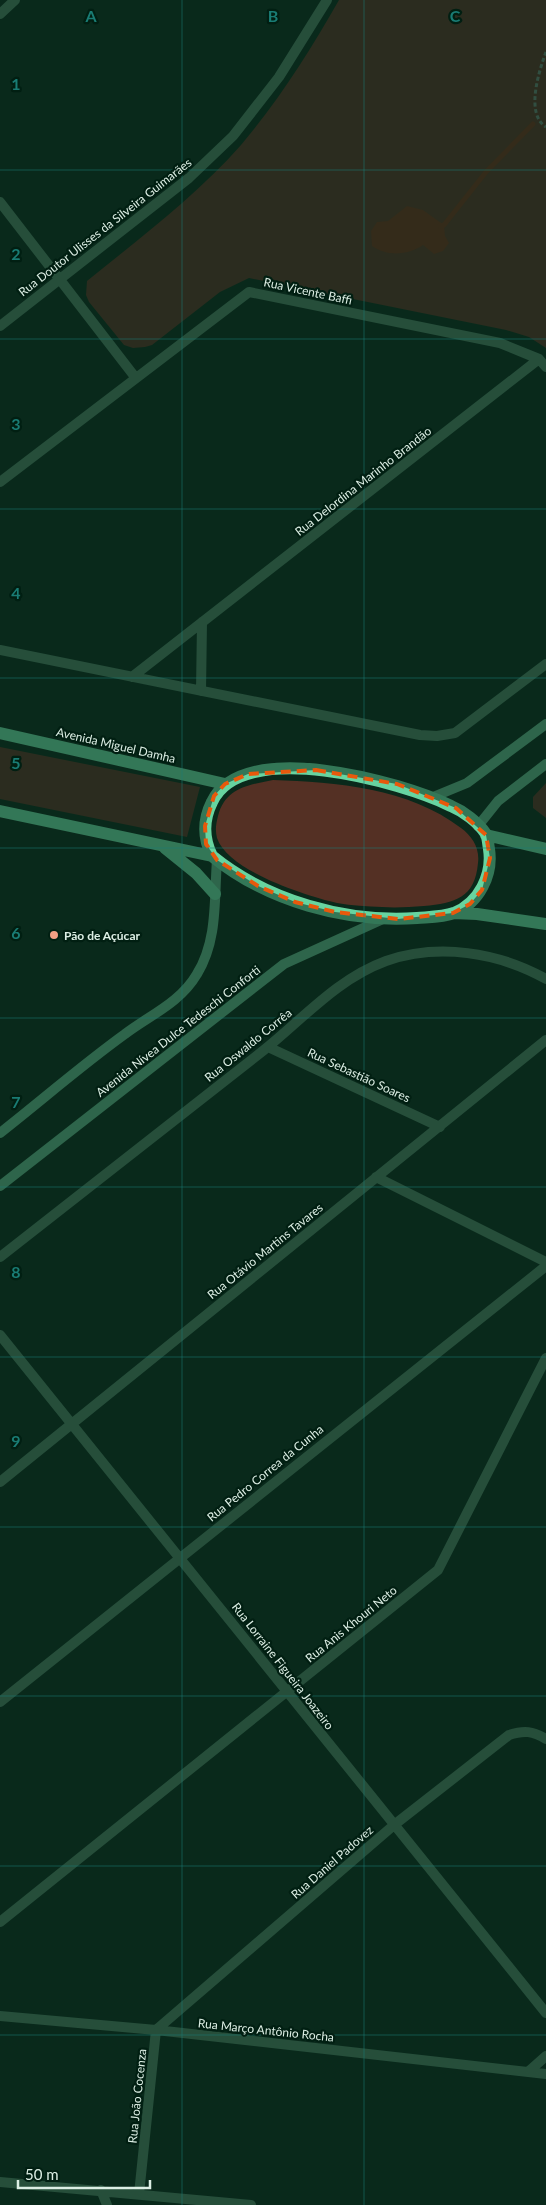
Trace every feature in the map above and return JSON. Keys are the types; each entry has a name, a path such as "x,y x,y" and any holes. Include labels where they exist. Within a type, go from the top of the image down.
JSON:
{"main road":[{"path":"433,797 467,782 546,724"},
{"name":"Avenida Miguel Damha","path":"0,733 225,784"},
{"path":"453,913 470,904 482,890 488,875 490,858 482,830 498,801 546,764"},
{"path":"214,858 206,844 205,826 208,809 214,796 225,784 248,774 271,770 316,770 363,776 397,784 433,797 456,808 482,830 546,849"},
{"path":"0,811 214,858 258,886 295,902 335,912 398,919 453,913 546,924"},
{"path":"163,846 196,873 215,894"},
{"name":"Avenida Nívea Dulce Tedeschi Conforti","path":"0,1133 125,1033 181,996 197,974 207,952 214,925 214,858"},
{"name":"Avenida Nívea Dulce Tedeschi Conforti","path":"0,1186 284,964 385,918"}],"street":[{"path":"0,14 15,0"},
{"name":"Rua Doutor Ulisses da Silveira Guimarães","path":"0,326 189,178 233,136 279,77 327,0"},
{"path":"0,202 135,377"},
{"name":"Rua Vicente Baffi","path":"0,482 135,377 249,292 500,343 543,363"},
{"name":"Rua Delordina Marinho Brandão","path":"132,677 543,363"},
{"path":"201,691 202,622"},
{"path":"0,650 420,735 437,736 455,734 546,664"},
{"name":"Rua Oswaldo Corrêa","path":"0,1257 268,1047 346,980 386,961 436,951 482,954 528,968 546,978"},
{"name":"Rua Otávio Martins Tavares","path":"0,1482 546,1040"},
{"name":"Rua Sebastião Soares","path":"268,1047 440,1127"},
{"path":"376,1177 546,1264"},
{"name":"Rua Pedro Correa da Cunha","path":"0,1702 546,1264"},
{"name":"Rua Lorraine Figueira Joazeiro","path":"0,1335 180,1556 546,2013"},
{"name":"Rua Anis Khouri Neto","path":"0,1922 438,1570 546,1358"},
{"name":"Rua Daniel Padovez","path":"156,2030 394,1825 509,1735 523,1731 535,1733 546,1739"},
{"name":"Rua Março Antônio Rocha","path":"0,2016 156,2030 546,2074"},
{"name":"Rua João Cocenza","path":"139,2194 156,2030"},
{"path":"528,2072 546,2056"},
{"path":"0,2182 251,2205"},
{"path":"101,2190 107,2205"}],"path":[{"path":"546,52 535,92 536,111 542,124 546,127"}],"highlighted area":[{"path":"316,770 397,784 456,808 486,835 490,858 482,890 470,904 453,913 398,919 335,912 295,902 258,886 217,860 206,844 205,826 214,796 225,784 248,774"}],"shaded area":[{"path":"339,0 546,0 546,348 529,337 506,330 249,278 220,292 152,345 133,348 124,345 89,302 86,295 87,281 147,233 224,164 268,111 317,38"},
{"path":"407,206 423,210 444,225 445,236 449,243 443,251 434,254 423,245 405,253 391,253 378,250 372,246 371,231 377,222 388,221"},
{"path":"0,747 200,787 187,837 0,799"},
{"path":"273,780 322,783 371,790 419,804 441,815 465,831 476,847 478,863 473,884 462,896 445,903 403,907 348,905 307,895 252,871 236,861 224,850 217,838 217,819 226,799 239,789"},
{"path":"546,783 546,818 533,808 533,797"}],"waterway":[{"path":"440,226 444,225 486,172 533,124"}],"place":[{"name":"Pão de Açúcar","path":"54,935"}]}
